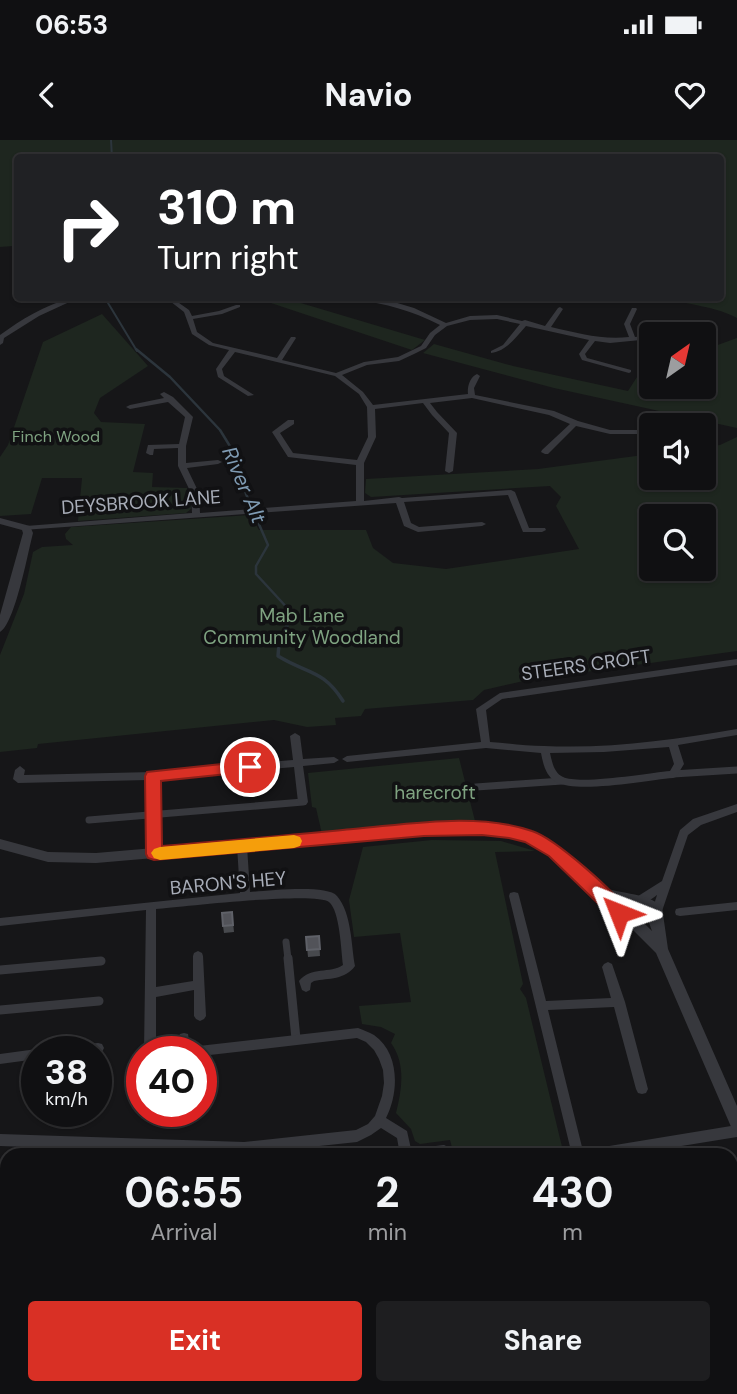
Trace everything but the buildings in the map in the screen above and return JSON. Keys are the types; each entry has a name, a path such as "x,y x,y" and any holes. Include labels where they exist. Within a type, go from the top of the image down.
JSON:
{"street":[{"path":"0,339 57,301"},
{"path":"176,301 190,318 194,333 211,344 337,375 362,393 371,407 372,437 360,463 360,503"},
{"path":"382,301 415,309 445,325"},
{"path":"190,318 220,313 238,306"},
{"path":"548,327 560,309"},
{"path":"632,337 626,324 634,309"},
{"path":"337,375 366,363 399,359 424,347 432,334 445,325 484,317 525,322 593,339 610,341 639,337"},
{"path":"493,352 505,346 525,322"},
{"path":"278,361 293,338"},
{"path":"593,339 582,354 584,359 629,371"},
{"path":"232,351 219,369 221,377 250,395"},
{"path":"472,396 471,388 477,376"},
{"path":"131,407 167,396 189,417 182,446 182,466 195,493 196,515"},
{"path":"371,407 472,396 551,413 575,423 610,432 639,432"},
{"path":"426,401 429,410 443,420 453,433 449,471"},
{"path":"291,422 276,432 291,455 360,463"},
{"path":"545,452 575,423"},
{"path":"150,453 151,447 182,446"},
{"path":"182,466 218,462"},
{"name":"DEYSBROOK LANE","path":"0,521 26,528 511,492 526,530 542,530"},
{"path":"399,499 407,524 418,530 482,524"},
{"path":"0,628 27,544 26,528"},
{"name":"STEERS CROFT","path":"486,744 481,709 499,695 737,662"},
{"path":"347,759 486,744 545,750 604,749 673,743 737,732"},
{"path":"89,820 303,802 295,736"},
{"path":"673,743 679,764 673,774"},
{"path":"545,750 549,770 562,781"},
{"path":"20,770 18,779 153,776 334,760"},
{"path":"476,787 737,770"},
{"path":"153,776 154,854"},
{"path":"633,921 650,924 657,913 681,839 689,828 711,816 737,808"},
{"path":"0,844 31,854 72,859 424,830 482,828 519,833 544,843 661,948"},
{"path":"242,846 245,897"},
{"path":"633,921 628,908 666,884"},
{"path":"593,887 615,897 652,904 657,913 661,948 737,1124"},
{"name":"BARON'S HEY","path":"0,922 245,897 318,893 330,896 340,907 349,966 340,973 310,976 306,984"},
{"path":"514,896 576,1148"},
{"path":"680,912 737,906"},
{"path":"150,1036 151,907"},
{"path":"286,942 296,1039"},
{"path":"198,956 200,1016"},
{"path":"0,970 101,961"},
{"path":"608,967 642,1089"},
{"path":"290,982 306,984"},
{"path":"151,993 198,985"},
{"path":"0,1010 99,1001"},
{"path":"541,1006 619,1002"},
{"path":"0,1140 243,1148 357,1136 370,1130 379,1120 386,1105 389,1075 386,1058 375,1041 358,1033 217,1049"},
{"path":"0,1059 21,1057"},
{"path":"379,1120 403,1135 406,1148"},
{"path":"634,1148 737,1131"}],"green space":[{"path":"0,140 737,140 737,318 712,309 673,301 724,301 724,154 14,154 14,249 13,246 0,247"},
{"path":"265,301 294,301 425,340 412,350"},
{"name":"Finch Wood","path":"102,314 148,366 100,398 94,413 101,422 145,424 133,472 153,473 152,487 187,488 191,509 186,513 78,521 82,478 42,478 31,514 0,516 0,457 8,445 43,342"},
{"path":"737,338 737,428 716,423 716,413 668,413 554,388 423,353 434,344 513,366 628,391 639,376 639,399 716,399 716,346"},
{"name":"Mab Lane Community Woodland","path":"737,437 737,651 528,680 484,690 473,700 365,709 361,716 335,718 336,725 307,727 274,720 38,744 37,748 0,752 0,655 24,594 33,552 42,547 73,545 66,539 65,534 71,527 250,515 259,530 366,530 373,548 393,563 446,569 579,549 556,506 561,497 550,486 371,497 365,493 366,479 538,469 639,456 639,490 716,490 716,446"},
{"name":"harecroft","path":"459,758 475,821 322,834 316,808 312,807 308,773"},
{"path":"432,840 501,841 535,851 495,852 523,984 520,989 526,998 562,1148 452,1148 450,1140 420,1144 415,1141 411,1129 396,1113 401,1068 391,1043 395,1034 381,1027 362,1024 359,1006 411,1002 400,933 354,937 349,900 363,847"}],"waterway":[{"name":"River Alt","path":"111,140 112,154"},
{"name":"River Alt","path":"107,301 137,351"},
{"name":"River Alt","path":"136,349 170,377 220,430 236,456 246,494 268,545 256,566 256,574 291,612 290,618"},
{"name":"River Alt","path":"291,616 279,644 278,656 321,677 343,701"}],"slow traffic":[{"path":"160,853 294,841"}],"route":[{"path":"250,767 153,776 154,854 424,830 482,828 509,831 530,836 555,851 619,913"}]}
